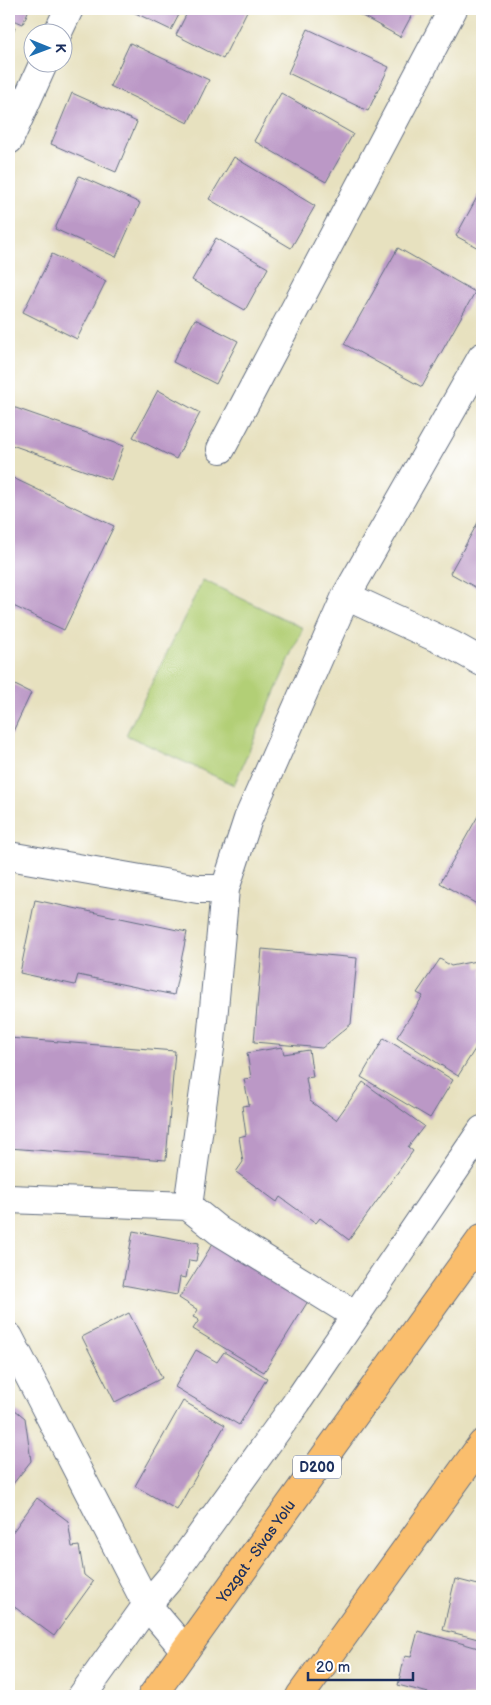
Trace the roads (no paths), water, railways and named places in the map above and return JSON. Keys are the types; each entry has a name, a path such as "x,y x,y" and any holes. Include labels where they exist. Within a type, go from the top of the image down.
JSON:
{"highway":[{"name":"Yozgat - Sivas Yolu","path":"152,1696 482,1238"},
{"path":"300,1696 482,1444"}],"street":[{"path":"63,22 69,9"},
{"path":"222,448 453,9"},
{"path":"9,140 40,72"},
{"path":"188,1206 211,1042 225,889 248,819 346,596 482,357"},
{"path":"346,596 452,645 482,662"},
{"path":"9,856 198,889 225,889"},
{"path":"82,1696 286,1418 482,1130"},
{"path":"9,1199 188,1206 219,1231 355,1315"},
{"path":"9,1337 147,1606 185,1650"}]}
